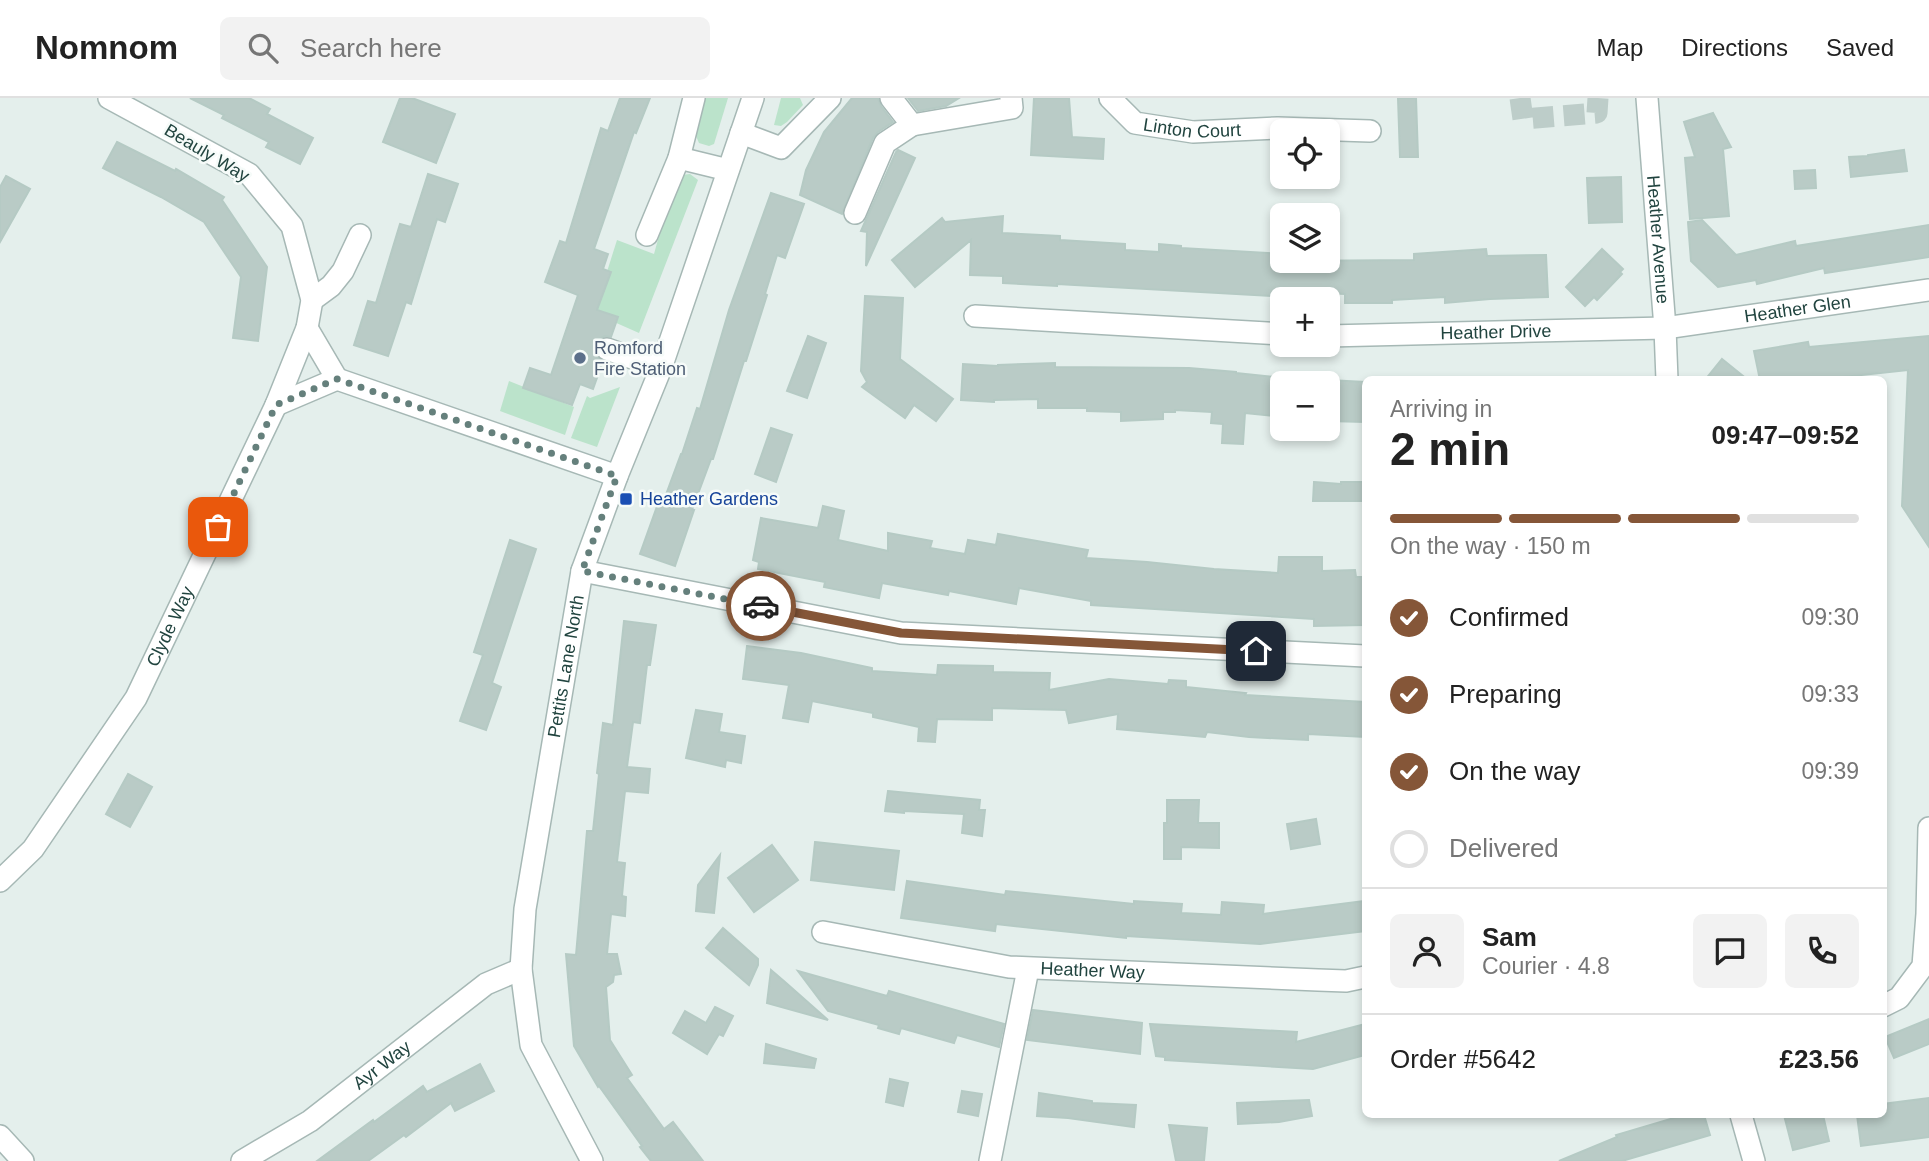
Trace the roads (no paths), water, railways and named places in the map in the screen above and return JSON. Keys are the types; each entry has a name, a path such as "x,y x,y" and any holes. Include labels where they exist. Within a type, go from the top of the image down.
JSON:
{"street":[{"name":"Beauly Way","path":"109,98 249,174 292,226"},
{"path":"647,234 679,158 694,98"},
{"name":"Pettits Lane North","path":"592,1161 531,1045 521,969 525,909 582,571 661,368 753,98"},
{"path":"741,133 781,148 830,98"},
{"path":"891,98 912,125"},
{"path":"855,213 885,143 912,125 1012,108 1011,98"},
{"name":"Linton Court","path":"1110,98 1135,123 1193,132 1278,128 1370,131"},
{"name":"Heather Avenue","path":"1647,98 1667,376"},
{"path":"679,158 728,170"},
{"name":"Clyde Way","path":"0,881 33,849 136,698 276,405 307,328 312,300 292,226"},
{"path":"312,300 331,286 343,271 360,235"},
{"name":"Heather Glen","path":"1665,328 1929,290"},
{"path":"975,316 1270,333"},
{"path":"307,328 337,379 617,476"},
{"name":"Heather Drive","path":"1340,336 1665,328"},
{"path":"607,349 661,368"},
{"path":"276,405 337,379"},
{"path":"582,571 901,633 1362,656"},
{"path":"1887,1004 1899,998 1925,971 1923,966 1929,828"},
{"name":"Heather Way","path":"823,932 1009,967 1346,981 1362,977"},
{"path":"990,1161 1028,968"},
{"name":"Ayr Way","path":"242,1161 310,1121 486,984 521,969"},
{"path":"1742,1118 1754,1161"},
{"path":"0,1136 23,1161"}],"tunnel":[{"path":"1520,98 1523,119 1597,113 1598,98"}],"place":[{"name":"Romford Fire Station","path":"580,358"},
{"name":"Heather Gardens","path":"626,499"}]}
